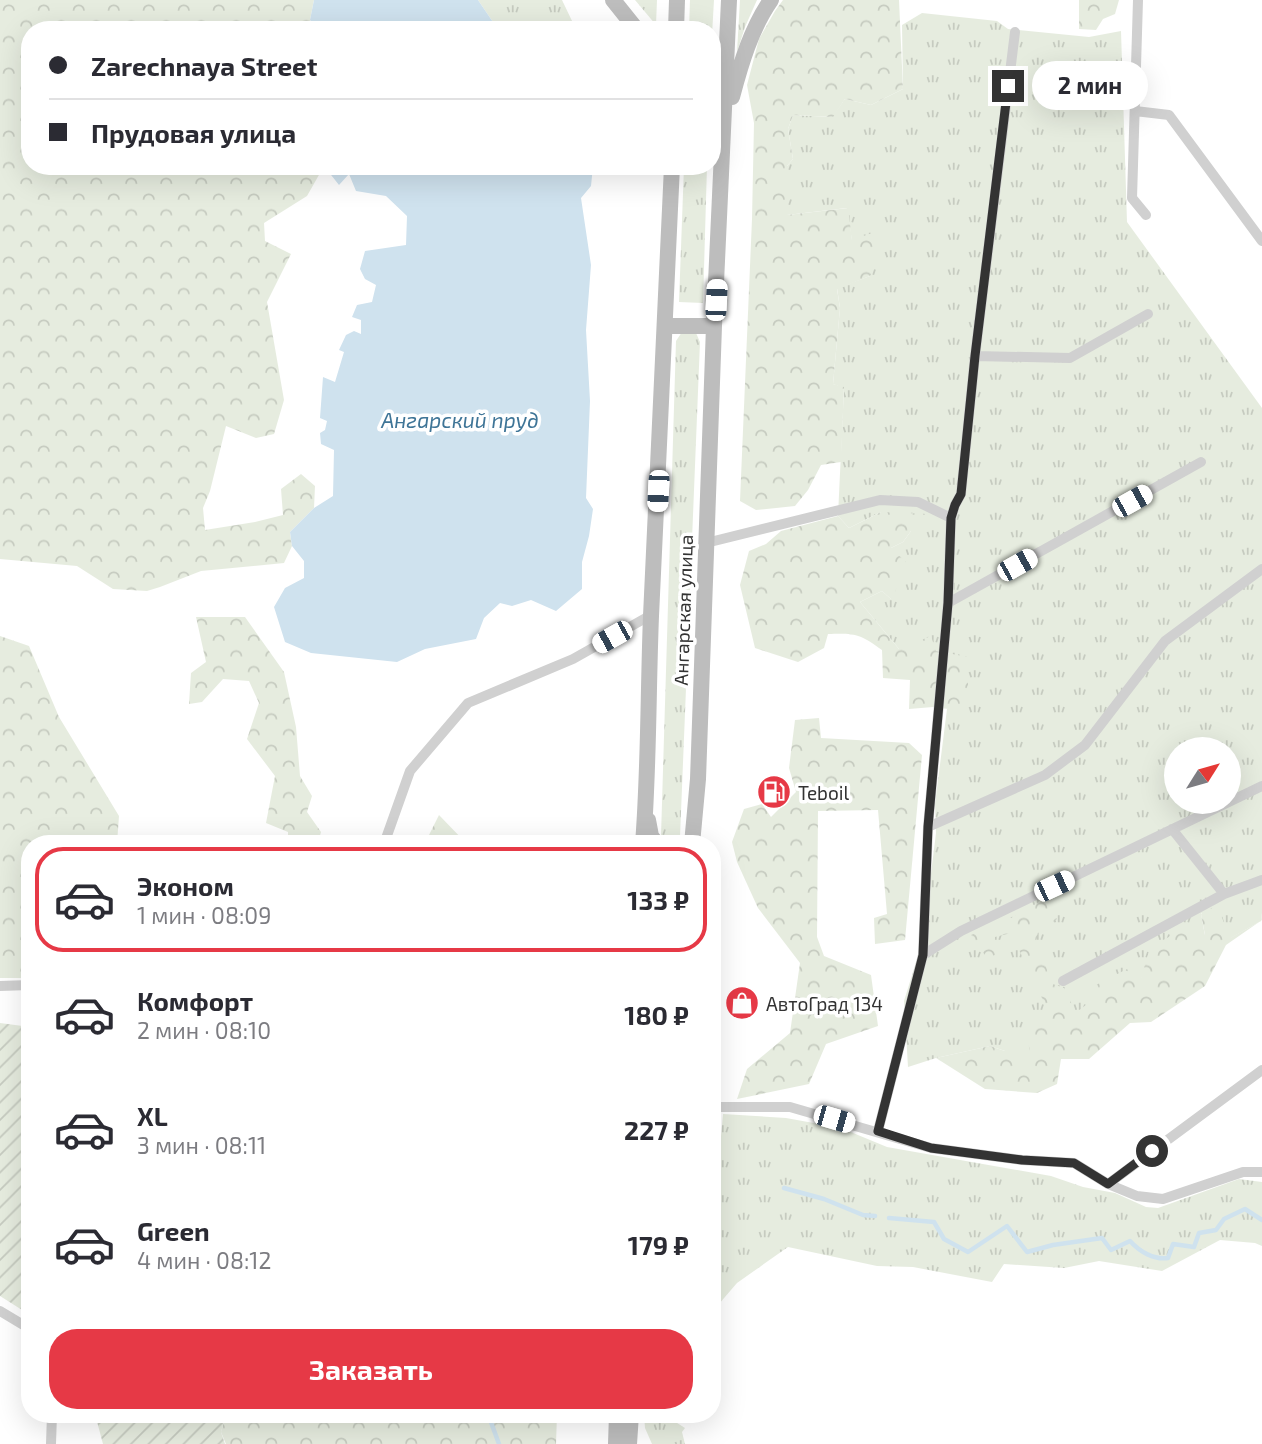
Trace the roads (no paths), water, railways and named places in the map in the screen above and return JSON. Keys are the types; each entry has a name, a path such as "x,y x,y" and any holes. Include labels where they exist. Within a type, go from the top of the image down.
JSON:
{"main road":[{"path":"613,0 630,21"},
{"path":"676,21 677,0"},
{"name":"Ангарская улица","path":"692,835 698,779 729,0"},
{"path":"724,123 743,57 761,15 771,0"},
{"name":"Ангарская улица","path":"644,835 672,175"},
{"path":"666,326 714,326"},
{"path":"646,804 652,835"},
{"path":"616,1444 617,1423"},
{"path":"629,1444 630,1423"}],"street":[{"path":"1138,0 1132,198 1146,215"},
{"path":"878,1131 923,955 928,827 948,603 951,518 961,494 975,356 1015,33"},
{"path":"1135,111 1169,115 1262,241"},
{"path":"975,356 1070,358 1148,314"},
{"path":"948,603 1201,462"},
{"path":"706,543 880,500 918,502 951,518"},
{"path":"928,827 1045,775 1085,745 1166,640 1262,569"},
{"path":"387,835 410,771 468,703 573,659 651,615"},
{"path":"923,955 961,932 1262,786"},
{"path":"1172,829 1224,894"},
{"path":"1063,981 1224,894 1262,880"},
{"path":"0,986 21,985"},
{"path":"1108,1184 1262,1070"},
{"path":"721,1107 790,1107 931,1148 1022,1160 1074,1163 1108,1184 1138,1196 1163,1199 1243,1172 1262,1172"},
{"path":"0,1311 21,1324"},
{"path":"51,1444 52,1423"}],"water":[{"path":"314,0 478,0 492,21 311,21"},
{"name":"Ангарский пруд","path":"331,175 348,175 339,185"},
{"name":"Ангарский пруд","path":"349,175 592,175 591,186 581,198 591,265 586,330 590,401 586,498 593,509 582,562 582,589 556,611 531,600 512,606 500,603 484,618 476,639 425,649 397,662 311,653 285,642 274,607 285,588 304,578 304,561 292,546 290,532 314,508 333,496 334,450 321,444 320,433 325,430 327,421 320,418 323,377 335,382 344,352 339,350 346,335 354,331 361,334 361,320 352,317 357,305 372,302 376,285 365,279 360,269 365,251 406,245 407,216 386,196 356,191"}],"waterway":[{"path":"784,1188 824,1199 863,1215 875,1216"},
{"path":"889,1218 934,1222 944,1239 968,1252 1007,1226 1027,1252 1053,1245 1102,1238 1111,1250 1130,1241 1138,1249 1158,1258 1168,1258 1173,1244 1194,1247 1199,1233 1216,1230 1224,1219 1245,1209 1262,1220"},
{"path":"491,1423 499,1444"}],"place":[{"name":"Teboil","path":"774,792"},
{"name":"АвтоГрад 134","path":"742,1003"}]}
